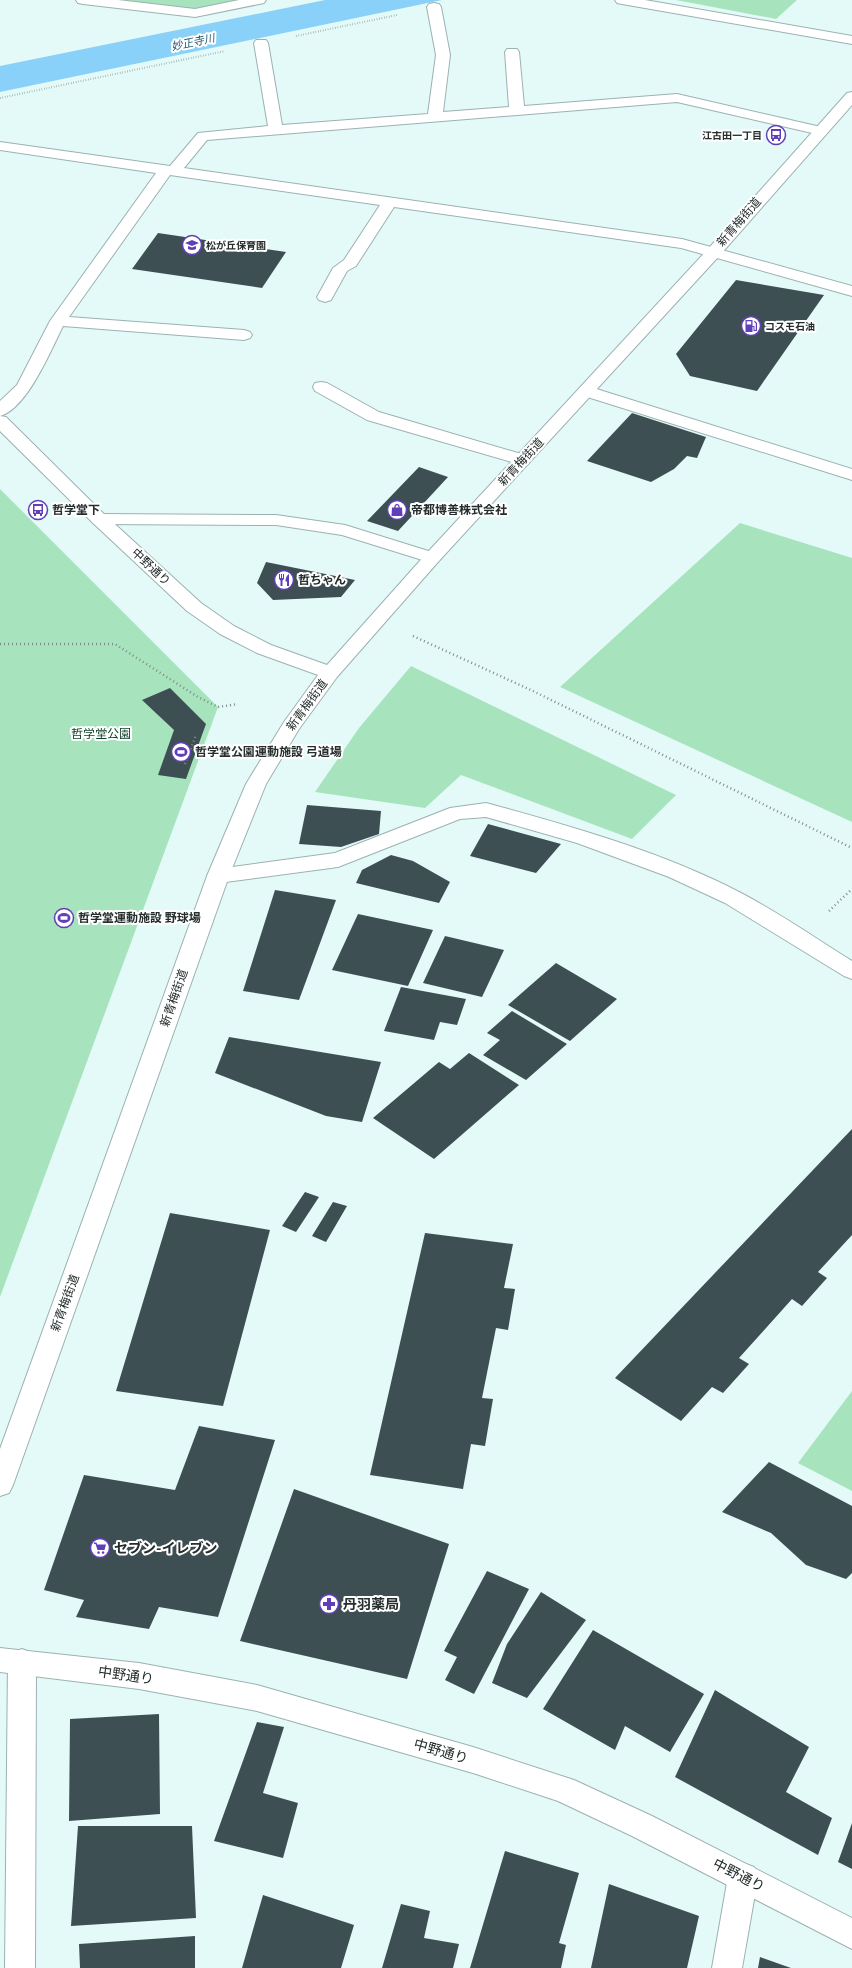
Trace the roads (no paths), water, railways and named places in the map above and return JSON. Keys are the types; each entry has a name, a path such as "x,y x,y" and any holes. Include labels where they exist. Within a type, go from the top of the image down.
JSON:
{"main road":[{"path":"83,0 195,13 258,0"},
{"path":"622,0 852,40"},
{"path":"434,8 443,55 434,117"},
{"path":"261,43 276,130"},
{"path":"512,52 517,111"},
{"name":"新青梅街道","path":"0,1486 218,876 256,784 291,726 330,673 432,558 714,252 852,96"},
{"path":"0,411 24,387 58,321 170,170 202,136 677,98 821,131"},
{"path":"0,146 682,244 852,291"},
{"path":"325,297 341,268 350,263 390,202"},
{"path":"58,321 244,335"},
{"path":"321,387 374,416 522,460"},
{"path":"587,391 852,476"},
{"name":"中野通り","path":"0,421 99,519 194,607 227,630 264,649 330,673"},
{"path":"99,519 276,520 346,530 432,558"},
{"path":"218,876 338,860 457,813 486,810 584,838 676,872 733,898 852,971"},
{"path":"11,1661 20,1968"},
{"name":"中野通り","path":"11,1661 139,1676 257,1698 473,1760 564,1790 642,1826 852,1934"},
{"path":"727,1968 743,1877"}],"water":[{"name":"妙正寺川","path":"325,0 442,0 0,92 0,66"}],"place":[{"name":"江古田一丁目","path":"776,135"},
{"name":"松が丘保育園","path":"192,245"},
{"name":"コスモ石油","path":"751,326"},
{"name":"哲学堂下","path":"38,510"},
{"name":"帝都博善株式会社","path":"397,510"},
{"name":"哲ちゃん","path":"284,580"},
{"name":"哲学堂公園運動施設 弓道場","path":"181,752"},
{"name":"哲学堂運動施設 野球場","path":"64,918"},
{"name":"セブン-イレブン","path":"100,1548"},
{"name":"丹羽薬局","path":"329,1604"}],"park label":[{"name":"哲学堂公園","path":"101,734"}]}
